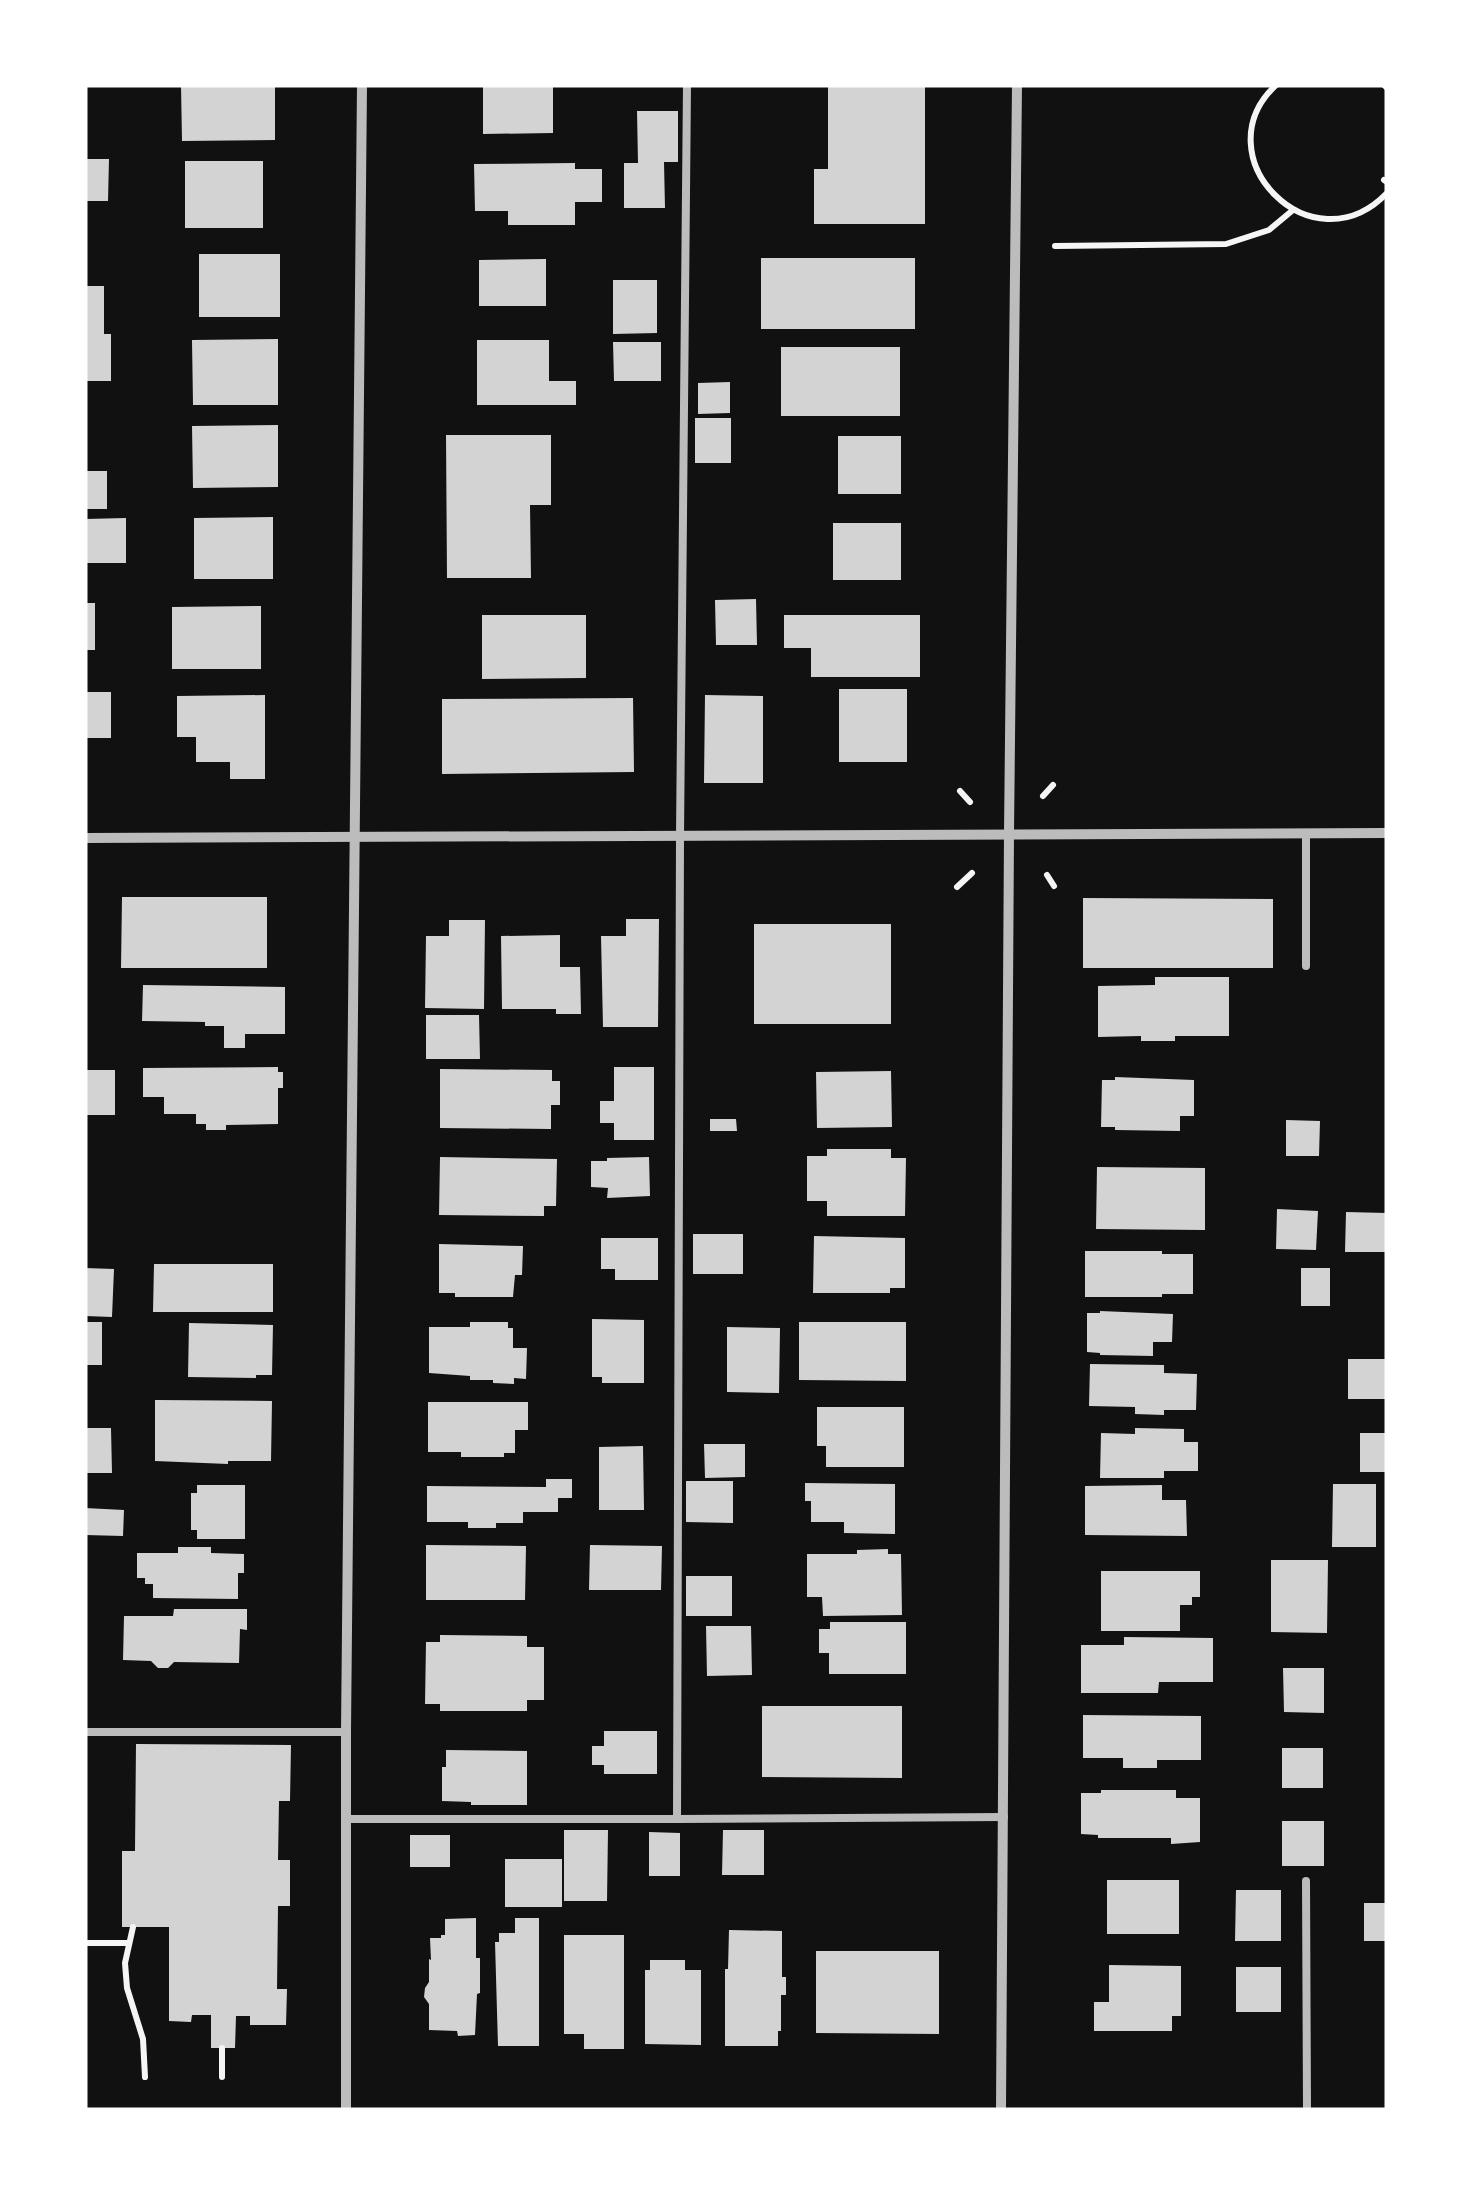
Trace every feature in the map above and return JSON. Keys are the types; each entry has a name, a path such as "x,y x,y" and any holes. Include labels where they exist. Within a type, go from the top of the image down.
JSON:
{"street":[{"path":"346,2110 362,85"},
{"path":"1001,2110 1018,85"},
{"path":"85,838 1387,834"}],"lane":[{"path":"677,1819 686,85"},
{"path":"1306,834 1306,966"},
{"path":"85,1732 346,1732"},
{"path":"346,1820 1004,1817"},
{"path":"1306,1881 1308,2110"}],"path":[{"path":"1276,85 1256,114 1252,136 1253,158 1261,179 1275,197 1314,218 1338,219 1360,213 1387,194"},
{"path":"1055,246 1226,244 1269,230 1293,210"},
{"path":"1043,796 1053,786"},
{"path":"960,791 970,802"},
{"path":"957,887 972,873"},
{"path":"1046,876 1054,886"},
{"path":"132,1927 125,1963 127,1988 143,2038 145,2077"},
{"path":"85,1944 129,1944"},
{"path":"222,2048 222,2077"}],"building":[{"path":"181,85 275,85 275,140 182,141"},
{"path":"483,85 553,85 553,133 483,134"},
{"path":"828,85 925,85 925,224 814,224 814,169 828,169"},
{"path":"637,111 678,111 678,162 664,162 665,208 624,208 624,163 638,163"},
{"path":"85,159 109,159 108,201 85,201"},
{"path":"185,161 263,161 263,228 185,228"},
{"path":"575,163 575,169 602,169 602,202 575,202 575,225 508,225 508,211 475,211 474,164"},
{"path":"199,254 280,254 280,317 199,317"},
{"path":"761,258 915,258 915,329 761,329"},
{"path":"546,259 546,306 479,306 479,260"},
{"path":"613,280 657,280 657,333 613,334"},
{"path":"85,286 104,286 104,334 111,334 111,381 85,381"},
{"path":"278,339 278,405 193,405 192,340"},
{"path":"477,340 549,340 549,381 576,381 576,405 477,405"},
{"path":"613,342 661,342 661,381 614,381"},
{"path":"781,347 900,347 900,416 781,416"},
{"path":"730,382 730,413 698,414 698,383"},
{"path":"695,418 731,418 731,463 695,463"},
{"path":"278,425 278,487 193,488 192,426"},
{"path":"446,435 551,435 551,505 530,505 531,578 447,578"},
{"path":"838,436 901,436 901,494 838,494"},
{"path":"85,471 107,471 107,509 85,509"},
{"path":"273,517 273,579 194,579 194,518"},
{"path":"126,518 126,563 85,563 85,519"},
{"path":"833,523 901,523 901,580 833,580"},
{"path":"756,599 757,645 716,645 715,600"},
{"path":"85,603 95,603 95,650 85,650"},
{"path":"261,606 261,669 172,669 172,607"},
{"path":"482,615 586,615 586,678 482,679"},
{"path":"784,615 920,615 920,677 811,677 811,648 784,648"},
{"path":"839,689 907,689 907,762 839,762"},
{"path":"85,692 111,692 111,738 85,738"},
{"path":"265,695 265,779 230,779 230,762 196,762 196,737 177,737 177,696"},
{"path":"705,695 763,696 763,783 704,783"},
{"path":"633,698 634,772 442,774 442,699"},
{"path":"122,897 267,897 267,968 121,968"},
{"path":"1083,898 1273,899 1273,968 1083,968"},
{"path":"626,919 659,919 658,1027 603,1027 601,936 626,936"},
{"path":"449,920 485,920 484,1009 425,1008 426,936 449,936"},
{"path":"754,924 891,924 891,1024 754,1024"},
{"path":"560,935 560,967 580,967 581,1014 556,1014 556,1009 502,1009 501,936"},
{"path":"1155,977 1229,977 1229,1036 1175,1036 1175,1041 1141,1041 1141,1036 1098,1037 1098,986 1155,985"},
{"path":"143,985 285,987 285,1034 245,1034 245,1048 224,1048 224,1026 142,1021"},
{"path":"426,1015 479,1015 480,1059 426,1059"},
{"path":"278,1067 278,1072 283,1072 283,1088 278,1088 278,1124 226,1125 226,1130 206,1130 206,1124 196,1124 196,1114 164,1114 164,1097 143,1097 143,1068"},
{"path":"614,1067 654,1067 654,1140 614,1140 614,1123 600,1123 600,1101 614,1101"},
{"path":"440,1069 552,1070 552,1081 560,1081 560,1105 551,1105 551,1129 440,1128"},
{"path":"85,1070 115,1070 115,1115 85,1115"},
{"path":"891,1071 892,1127 817,1128 816,1072"},
{"path":"1102,1080 1194,1080 1194,1116 1180,1116 1180,1131 1101,1127"},
{"path":"710,1119 736,1119 737,1131 710,1131"},
{"path":"1286,1120 1320,1121 1319,1156 1286,1156"},
{"path":"827,1149 891,1149 891,1158 906,1158 905,1216 827,1216 827,1201 807,1201 807,1156 827,1156"},
{"path":"440,1157 557,1159 556,1206 544,1206 544,1216 439,1215"},
{"path":"649,1157 650,1196 607,1198 608,1188 591,1187 591,1161"},
{"path":"1097,1167 1205,1168 1205,1230 1096,1229"},
{"path":"1277,1209 1318,1211 1316,1250 1276,1249"},
{"path":"1346,1212 1387,1213 1387,1252 1345,1252"},
{"path":"693,1234 743,1234 743,1274 693,1274"},
{"path":"814,1236 905,1238 905,1288 890,1288 890,1293 813,1293"},
{"path":"601,1238 658,1238 658,1280 615,1280 615,1269 601,1269"},
{"path":"439,1244 523,1246 522,1275 515,1275 513,1297 455,1297 455,1293 439,1293"},
{"path":"1085,1251 1193,1254 1193,1294 1085,1297"},
{"path":"154,1264 273,1264 273,1312 153,1312"},
{"path":"85,1268 114,1269 112,1317 85,1316"},
{"path":"1301,1268 1330,1268 1330,1306 1301,1306"},
{"path":"1087,1313 1173,1314 1172,1342 1153,1342 1153,1356 1087,1352"},
{"path":"592,1319 644,1320 644,1383 602,1383 602,1377 592,1377"},
{"path":"85,1322 102,1322 102,1365 85,1365"},
{"path":"470,1322 508,1322 508,1328 513,1328 513,1348 527,1348 526,1379 514,1378 514,1384 493,1383 470,1380 470,1376 429,1373 429,1327 470,1327"},
{"path":"799,1322 906,1322 906,1381 799,1380"},
{"path":"189,1323 273,1325 272,1375 188,1377"},
{"path":"727,1327 780,1328 779,1393 727,1392"},
{"path":"1348,1359 1387,1359 1387,1399 1348,1399"},
{"path":"1090,1364 1164,1365 1164,1373 1197,1374 1196,1410 1135,1414 1135,1407 1089,1406"},
{"path":"155,1400 272,1401 271,1461 155,1461"},
{"path":"428,1402 528,1402 528,1430 515,1430 515,1453 504,1453 504,1457 428,1452"},
{"path":"817,1407 904,1407 904,1467 826,1467 826,1446 817,1446"},
{"path":"85,1428 111,1428 112,1473 85,1473"},
{"path":"1135,1428 1184,1429 1184,1442 1198,1442 1198,1471 1164,1471 1164,1478 1100,1478 1101,1433 1135,1434"},
{"path":"1360,1433 1387,1433 1387,1472 1360,1472"},
{"path":"704,1444 745,1444 745,1477 705,1478"},
{"path":"643,1446 644,1510 599,1510 599,1447"},
{"path":"546,1479 572,1479 572,1498 558,1498 558,1512 523,1512 523,1523 496,1523 496,1528 468,1528 468,1522 427,1522 427,1486 546,1487"},
{"path":"686,1481 733,1481 733,1523 686,1522"},
{"path":"805,1483 895,1484 895,1534 844,1533 844,1522 811,1522 811,1501 805,1501"},
{"path":"1333,1484 1376,1484 1376,1547 1332,1547"},
{"path":"197,1485 245,1485 245,1539 197,1539 197,1530 191,1530 191,1493 197,1493"},
{"path":"1162,1485 1162,1500 1186,1500 1187,1536 1085,1535 1085,1486"},
{"path":"85,1508 124,1510 123,1536 85,1535"},
{"path":"426,1545 526,1546 525,1600 426,1600"},
{"path":"590,1545 662,1546 661,1590 589,1590"},
{"path":"178,1547 211,1547 211,1553 244,1554 244,1573 238,1573 238,1599 153,1598 153,1584 137,1578 137,1553 178,1553"},
{"path":"888,1549 888,1554 901,1554 902,1615 823,1616 822,1597 807,1597 807,1554 857,1554 857,1550"},
{"path":"1271,1560 1328,1560 1327,1633 1271,1632"},
{"path":"1101,1571 1200,1571 1200,1597 1192,1597 1192,1605 1180,1605 1180,1631 1101,1631"},
{"path":"686,1576 732,1576 732,1616 686,1616"},
{"path":"174,1609 247,1609 247,1630 240,1629 239,1663 174,1662 168,1668 158,1668 151,1661 123,1660 124,1616 173,1616"},
{"path":"830,1622 906,1622 906,1674 829,1674 829,1653 819,1653 819,1629 830,1629"},
{"path":"706,1626 751,1626 752,1675 707,1676"},
{"path":"440,1635 527,1636 527,1647 544,1647 544,1700 527,1700 527,1711 440,1711 440,1704 425,1704 426,1642 440,1642"},
{"path":"1124,1637 1213,1638 1213,1682 1159,1682 1158,1693 1081,1693 1081,1645 1124,1645"},
{"path":"1283,1668 1324,1668 1324,1713 1284,1712"},
{"path":"762,1706 902,1706 902,1778 762,1777"},
{"path":"1083,1715 1201,1716 1201,1760 1157,1760 1157,1768 1123,1768 1123,1758 1083,1758"},
{"path":"604,1731 657,1731 657,1774 604,1774 604,1765 592,1765 592,1746 604,1746"},
{"path":"136,1744 291,1745 290,1801 279,1801 278,1860 290,1860 290,1906 278,1906 277,1989 287,1989 286,2025 250,2025 250,2016 236,2016 235,2048 211,2048 211,2015 192,2015 191,2022 169,2021 169,1927 122,1927 122,1851 135,1851"},
{"path":"1282,1748 1323,1748 1323,1788 1282,1788"},
{"path":"446,1750 527,1751 527,1805 442,1801"},
{"path":"1176,1790 1176,1798 1200,1798 1200,1842 1171,1844 1171,1838 1098,1838 1081,1834 1081,1793"},
{"path":"1282,1821 1324,1821 1324,1866 1282,1866"},
{"path":"564,1830 608,1830 607,1901 564,1901"},
{"path":"723,1830 764,1830 764,1875 722,1875"},
{"path":"649,1832 680,1833 680,1876 649,1876"},
{"path":"410,1835 450,1835 450,1867 410,1867"},
{"path":"505,1859 562,1859 562,1907 505,1907"},
{"path":"1107,1880 1179,1880 1179,1934 1107,1934"},
{"path":"1236,1890 1281,1890 1281,1941 1235,1941"},
{"path":"1364,1903 1387,1903 1387,1941 1364,1941"},
{"path":"476,1918 480,1993 475,2035 429,2030 429,2004 424,1997 429,1982 430,1938 445,1935 445,1919"},
{"path":"515,1918 539,1918 539,2046 498,2046 495,1942 499,1942 499,1933 515,1933"},
{"path":"729,1930 782,1931 786,1995 781,1995 778,2046 725,2046"},
{"path":"564,1935 624,1935 624,2049 584,2049 584,2034 564,2034"},
{"path":"816,1951 939,1951 939,2034 816,2033"},
{"path":"650,1960 685,1960 685,1970 701,1970 701,2045 645,2044 645,1970 650,1970"},
{"path":"1109,1965 1181,1966 1181,2016 1172,2016 1172,2031 1094,2031 1094,2002 1109,2002"},
{"path":"1236,1967 1281,1967 1281,2012 1236,2012"}]}
